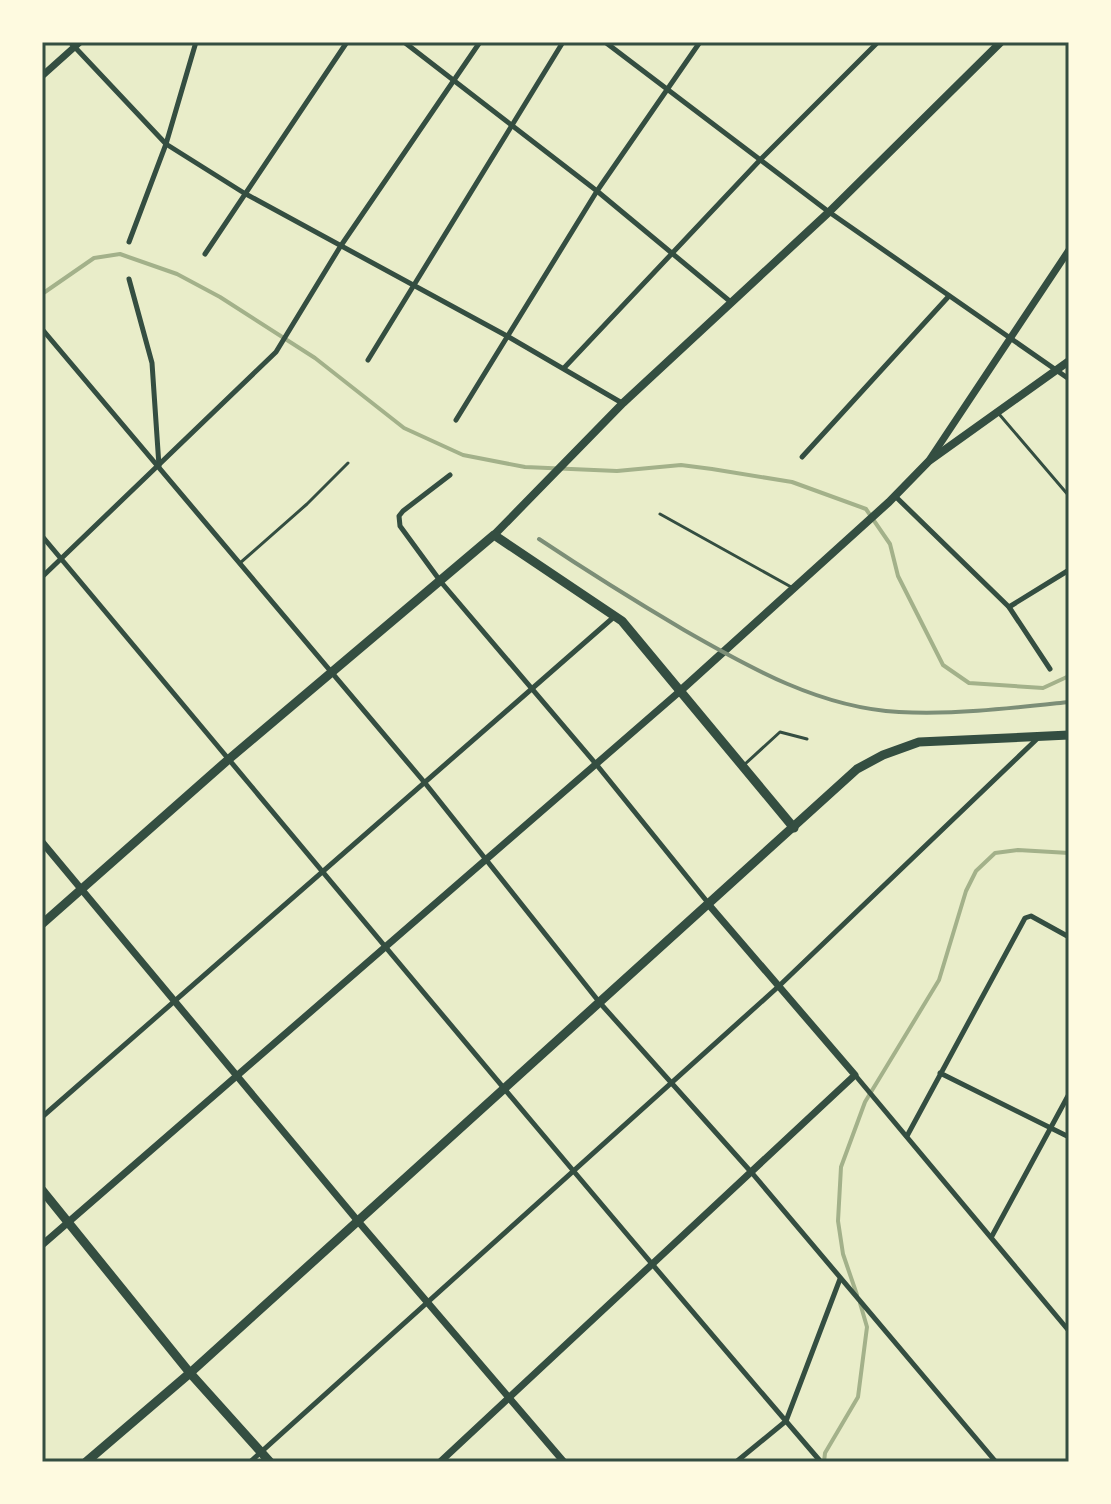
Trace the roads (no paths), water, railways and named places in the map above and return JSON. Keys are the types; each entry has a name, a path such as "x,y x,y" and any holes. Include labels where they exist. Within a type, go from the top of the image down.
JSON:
{"main road":[{"path":"42,924 229,759 494,535 623,403 829,212 1001,42"},
{"path":"679,692 892,499 929,461 1069,361"},
{"path":"494,535 622,621 794,828"},
{"path":"86,1462 190,1373 857,769 883,755 919,742 1069,735"},
{"path":"42,1190 190,1373 270,1462"}],"street":[{"path":"129,242 166,144 196,42"},
{"path":"205,254 347,42"},
{"path":"404,42 597,191 732,304"},
{"path":"42,577 276,352 340,247 480,42"},
{"path":"368,360 563,42"},
{"path":"605,42 829,212 1069,379"},
{"path":"456,420 597,191 700,42"},
{"path":"564,368 761,159 878,42"},
{"path":"42,76 75,44 166,144 244,193 623,403"},
{"path":"929,461 1069,250"},
{"path":"129,279 152,363 159,467"},
{"path":"802,457 949,296"},
{"path":"42,329 425,783 600,1003 752,1173 996,1462"},
{"path":"450,475 399,516 400,526 441,582 596,764 709,905 992,1236 1069,1331"},
{"path":"892,499 1009,607 1050,669"},
{"path":"42,536 387,946 503,1089 819,1460"},
{"path":"1009,607 1069,570"},
{"path":"42,1117 615,616"},
{"path":"42,1245 679,692"},
{"path":"250,1462 779,986 1039,737"},
{"path":"42,842 357,1220 564,1462"},
{"path":"907,1136 1028,917 1069,937"},
{"path":"940,1073 1069,1137"},
{"path":"440,1462 855,1075"},
{"path":"992,1236 1069,1094"},
{"path":"736,1462 786,1421 842,1280"}],"lane":[{"path":"998,413 1069,496"},
{"path":"240,563 348,463"},
{"path":"660,514 793,588"},
{"path":"742,767 780,732 807,739"}],"waterway":[{"path":"42,294 94,258 120,254 177,274 220,297 315,358 404,428 463,455 525,467 617,471 681,465 712,469 792,482 866,509 890,544 898,576 943,665 969,683 1043,688 1069,676"},
{"path":"857,1295 843,1254 838,1221 841,1167 865,1102 939,980 966,891 976,871 995,853 1018,850 1069,853"},
{"path":"824,1462 825,1453 858,1397 867,1327 860,1303"}],"railway":[{"path":"539,539 647,608 734,658 787,684 842,703 899,712 941,713 1069,702"}]}
